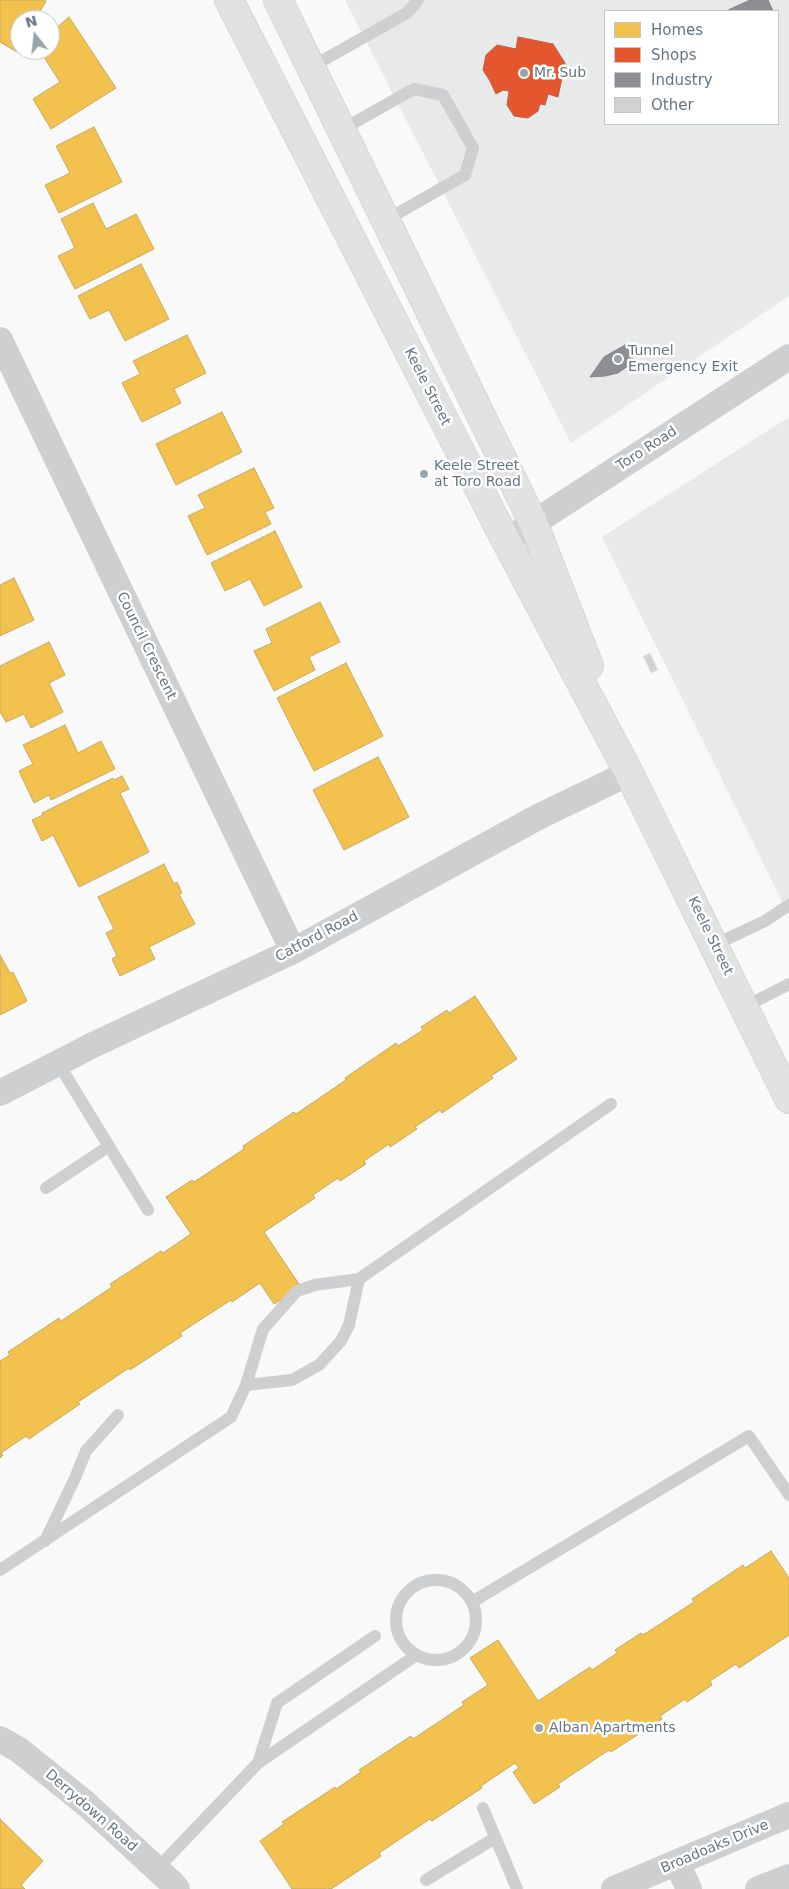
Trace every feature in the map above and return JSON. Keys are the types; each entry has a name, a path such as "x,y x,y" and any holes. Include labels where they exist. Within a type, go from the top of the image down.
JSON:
{"main road":[{"name":"Keele Street","path":"229,0 506,541 629,773 789,1099"},
{"name":"Keele Street","path":"278,0 534,522 629,773"}],"street":[{"name":"Council Crescent","path":"0,340 293,950"},
{"name":"Toro Road","path":"506,541 786,365"},
{"name":"Catford Road","path":"0,1093 58,1063 293,950 538,818 629,773"},
{"name":"Derrydown Road","path":"0,1739 19,1750 85,1804 157,1869 176,1889"},
{"name":"Broadoaks Drive","path":"614,1889 789,1815"},
{"path":"677,1863 689,1889"},
{"path":"758,1889 789,1877"}],"lane":[{"path":"311,67 407,13 418,0"},
{"path":"342,130 414,89 443,95 473,148 464,175 386,220"},
{"path":"714,945 765,921 789,905"},
{"path":"744,1006 789,984"},
{"path":"58,1063 148,1210"},
{"path":"0,1570 45,1542 231,1417 246,1385 263,1329 297,1291 315,1285 359,1279 611,1104"},
{"path":"46,1188 109,1146"},
{"path":"246,1385 292,1380 319,1365 341,1341 349,1325 359,1279"},
{"path":"45,1542 86,1450 118,1415"},
{"path":"472,1602 749,1436 789,1495"},
{"path":"438,1580 458,1586 472,1602 476,1628 464,1650 441,1661 415,1656 400,1640 395,1620 401,1599 417,1585 438,1580"},
{"path":"258,1763 277,1703 375,1636"},
{"path":"157,1869 258,1763 415,1656"},
{"path":"483,1808 517,1889"},
{"path":"426,1880 495,1838"}],"shaded area":[{"path":"345,0 789,0 789,296 571,443"},
{"path":"789,417 789,915 602,537"}],"building: Homes":[{"path":"0,0 46,1 41,10 10,10 10,48 0,42"},
{"path":"69,17 116,88 51,129 33,99 60,82 46,60 60,60 60,25"},
{"path":"94,127 122,182 59,213 45,185 70,173 56,146"},
{"path":"93,203 106,229 136,214 154,249 75,289 58,256 75,248 61,219"},
{"path":"141,264 169,319 125,341 109,310 90,319 78,296"},
{"path":"187,335 206,373 174,389 181,403 142,422 122,383 140,374 133,361"},
{"path":"222,412 242,452 176,485 156,444"},
{"path":"254,468 274,508 265,512 271,524 207,555 188,516 205,508 198,495"},
{"path":"275,531 302,587 264,606 250,579 225,591 211,563"},
{"path":"14,578 34,620 0,636 0,585"},
{"path":"320,602 340,642 309,657 315,670 274,691 254,651 272,643 266,629"},
{"path":"49,642 65,675 49,683 63,712 31,728 24,714 6,722 0,712 0,666"},
{"path":"346,663 383,736 314,771 277,698"},
{"path":"65,725 78,753 101,741 115,769 51,800 49,795 34,803 19,771 33,764 23,745"},
{"path":"378,757 409,817 344,850 313,790"},
{"path":"122,776 129,789 120,793 149,852 79,887 53,835 42,841 32,820 43,815 42,813 113,778 114,780"},
{"path":"164,864 174,884 177,882 182,893 179,894 195,924 149,947 155,959 120,976 112,959 117,956 106,933 114,929 98,897"},
{"path":"0,955 10,973 13,972 27,1001 0,1015"},
{"path":"475,996 517,1059 442,1113 440,1110 415,1127 417,1129 390,1147 389,1144 364,1161 366,1164 340,1181 338,1178 313,1195 315,1198 264,1232 301,1287 274,1304 260,1283 180,1333 182,1336 78,1402 80,1404 29,1439 26,1436 1,1453 3,1455 0,1458 0,1361 10,1355 8,1352 59,1318 61,1321 112,1287 110,1284 191,1234 166,1197 192,1180 194,1182 244,1149 243,1146 294,1112 296,1114 396,1043 398,1046 423,1030 421,1027 447,1010 449,1013"},
{"name":"Alban Apartments","path":"771,1551 789,1578 789,1635 739,1668 736,1664 710,1681 712,1685 687,1702 685,1699 660,1716 662,1719 611,1752 609,1750 558,1784 560,1787 534,1804 513,1772 519,1768 515,1763 481,1786 482,1788 432,1821 430,1819 379,1853 381,1856 331,1889 292,1889 260,1841 284,1824 282,1822 335,1787 336,1789 361,1772 359,1770 411,1736 413,1739 464,1705 462,1702 488,1685 470,1658 498,1640 538,1701 590,1667 592,1670 617,1653 615,1650 641,1633 643,1635 694,1602 692,1599 743,1565 745,1568"},
{"path":"0,1819 43,1861 21,1885 25,1889 0,1889"}],"building: Shops":[{"path":"518,37 553,44 565,63 558,97 548,94 545,105 540,104 538,111 528,118 514,116 507,105 509,91 503,90 496,94 483,70 486,55 497,45 516,49"}],"building: Industry":[{"path":"750,0 768,0 773,10 728,10"},
{"name":"Tunnel Emergency Exit","path":"625,345 635,361 618,373 590,377 604,357"}],"building: Other":[{"path":"650,653 658,670 651,673 643,656"}],"place":[{"name":"Mr. Sub","path":"524,73"},
{"name":"Tunnel Emergency Exit","path":"618,359"},
{"name":"Keele Street at Toro Road","path":"424,474"},
{"name":"Alban Apartments","path":"539,1728"}]}
